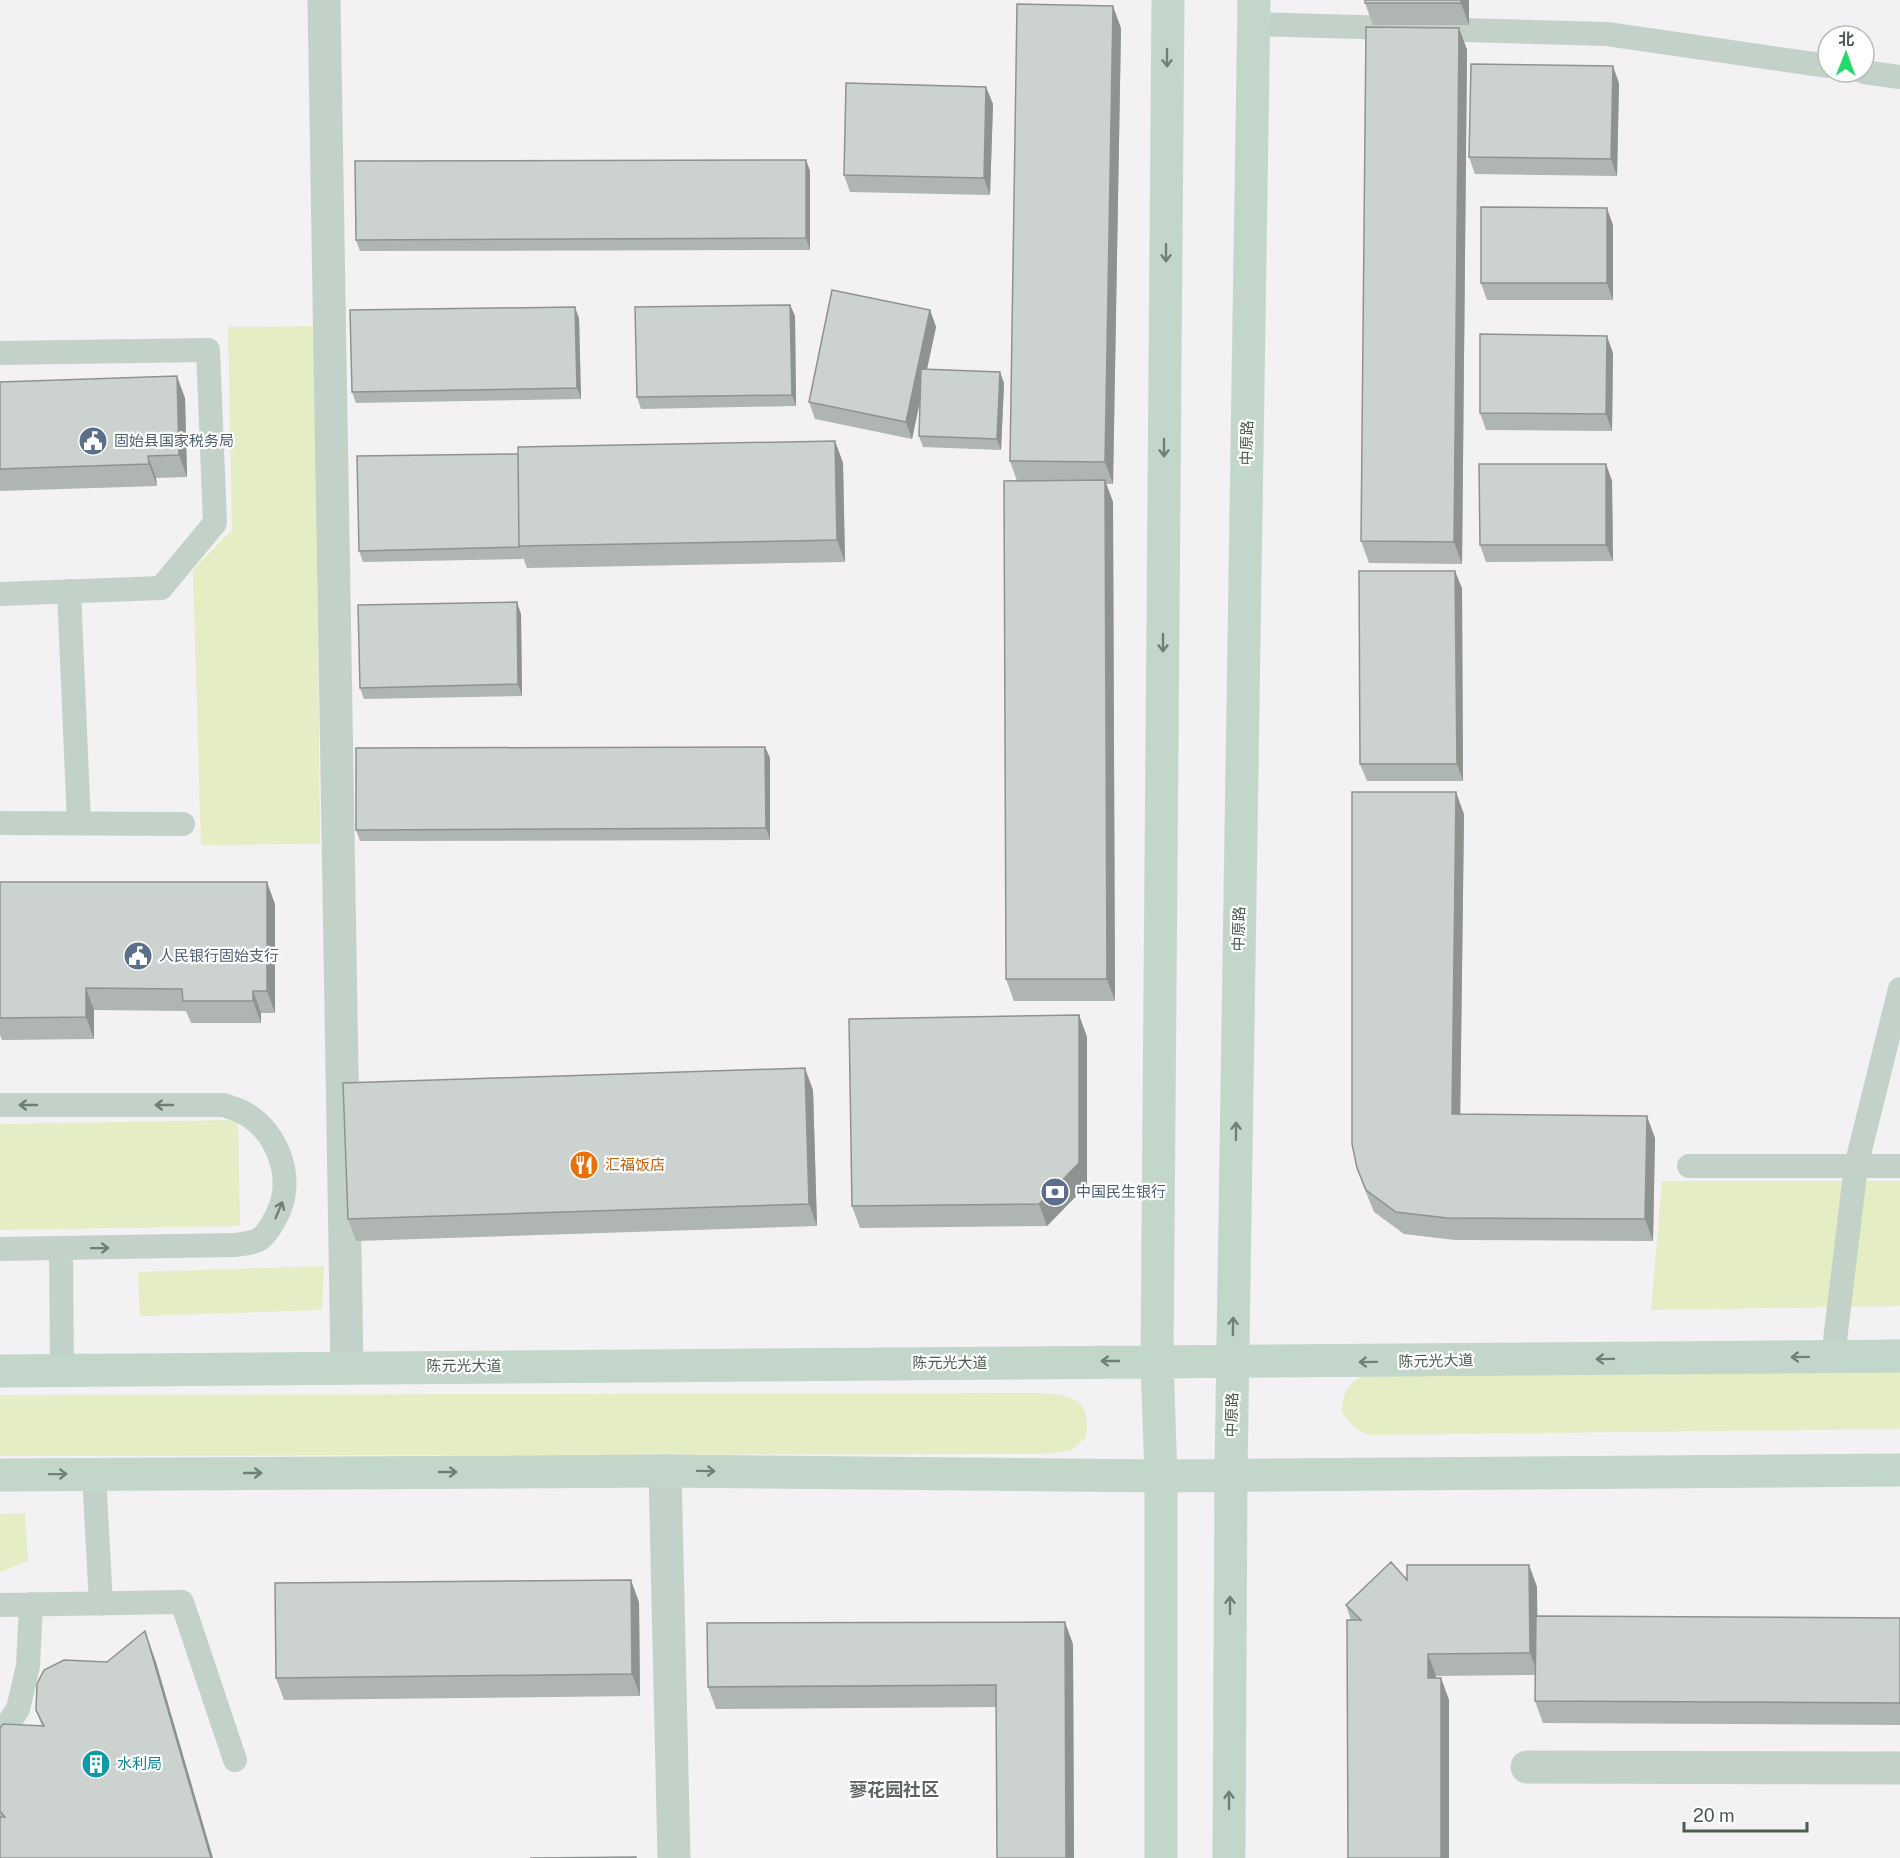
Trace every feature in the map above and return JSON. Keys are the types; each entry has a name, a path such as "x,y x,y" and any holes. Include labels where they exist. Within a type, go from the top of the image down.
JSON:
{"main road":[{"path":"1161,1858 1161,1476 1157,1361 1168,0"},
{"name":"中原路","path":"1229,1858 1230,1473 1254,12"},
{"name":"陈元光大道","path":"0,1371 1900,1356"},
{"path":"0,1475 665,1471 1161,1476 1230,1473 1900,1470"}],"street":[{"path":"324,0 347,1367"},
{"path":"665,1471 674,1858"},
{"path":"1527,1767 1900,1768"}],"lane":[{"path":"1254,12 1607,34 1816,64"},
{"path":"1876,74 1900,77"},
{"path":"0,353 208,350 215,524 161,588 0,594"},
{"path":"69,591 79,824"},
{"path":"0,823 183,824"},
{"path":"1833,1357 1856,1166 1900,989"},
{"path":"0,1105 224,1105 246,1114 265,1132 280,1154 286,1180 282,1205 272,1226 258,1240 235,1245 0,1249"},
{"path":"1689,1166 1900,1166"},
{"path":"61,1248 62,1372"},
{"path":"94,1474 101,1604"},
{"path":"0,1605 182,1602 235,1760"},
{"path":"0,1736 18,1708 28,1666 31,1604"}],"green space":[{"path":"315,326 320,844 201,845 193,570 232,530 228,327"},
{"path":"238,1120 240,1226 0,1230 0,1124"},
{"path":"1662,1181 1900,1181 1900,1306 1651,1310"},
{"path":"324,1266 322,1310 140,1316 138,1272"},
{"path":"1900,1367 1900,1429 1368,1435 1354,1427 1342,1412 1343,1400 1349,1386 1364,1376"},
{"path":"1039,1393 1061,1395 1077,1401 1082,1406 1087,1424 1086,1437 1072,1450 1042,1454 0,1456 0,1395"},
{"path":"25,1513 28,1561 0,1572 0,1514"}],"building":[{"path":"1365,0 1461,0 1461,3 1365,3"},
{"path":"1017,4 1113,6 1105,462 1010,461"},
{"path":"1366,27 1459,28 1454,542 1361,541"},
{"path":"1471,64 1613,66 1611,159 1469,157"},
{"path":"846,83 986,87 984,178 844,175"},
{"path":"806,160 806,238 356,240 355,161"},
{"path":"1481,207 1607,208 1607,283 1481,283"},
{"path":"832,290 930,310 906,422 809,402"},
{"path":"790,305 792,395 637,397 635,307"},
{"path":"575,307 577,388 352,392 350,310"},
{"path":"1480,334 1607,336 1606,414 1480,413"},
{"path":"921,369 1000,372 997,439 919,436"},
{"name":"固始县国家税务局","path":"177,376 179,455 148,456 149,464 0,469 0,382"},
{"path":"835,441 837,540 519,546 518,447"},
{"path":"518,454 519,547 359,551 357,456"},
{"path":"1479,464 1606,464 1606,545 1480,545"},
{"path":"1105,480 1107,979 1006,979 1004,481"},
{"path":"1359,571 1455,571 1457,764 1360,764"},
{"path":"517,602 518,684 360,688 358,605"},
{"path":"765,747 766,828 356,830 356,748"},
{"path":"1352,792 1456,792 1452,1114 1647,1116 1645,1219 1447,1218 1396,1212 1366,1190 1357,1168 1352,1144"},
{"name":"人民银行固始支行","path":"0,882 267,882 267,991 253,991 253,1001 183,1001 182,989 86,988 86,1017 0,1018"},
{"path":"1079,1015 1079,1163 1039,1204 852,1206 849,1019"},
{"name":"汇福饭店","path":"805,1068 809,1204 348,1219 343,1083"},
{"path":"1391,1562 1407,1580 1407,1565 1529,1565 1530,1653 1428,1654 1428,1678 1441,1678 1441,1858 1348,1858 1347,1620 1361,1620 1346,1605"},
{"path":"631,1580 632,1674 276,1678 275,1583"},
{"path":"1536,1616 1900,1618 1900,1703 1535,1701"},
{"path":"1065,1622 1066,1858 997,1858 996,1685 708,1687 707,1623"},
{"name":"水利局","path":"145,1631 211,1858 0,1858 0,1817 5,1817 0,1811 0,1728 3,1724 44,1726 36,1710 37,1684 44,1670 64,1660 107,1662"},
{"path":"636,1857 636,1858 530,1858"}],"place":[{"name":"固始县国家税务局","path":"93,441"},
{"name":"人民银行固始支行","path":"138,956"},
{"name":"汇福饭店","path":"584,1165"},
{"name":"中国民生银行","path":"1055,1192"},
{"name":"水利局","path":"96,1764"}],"district":[{"name":"蓼花园社区","path":"894,1790"}]}
